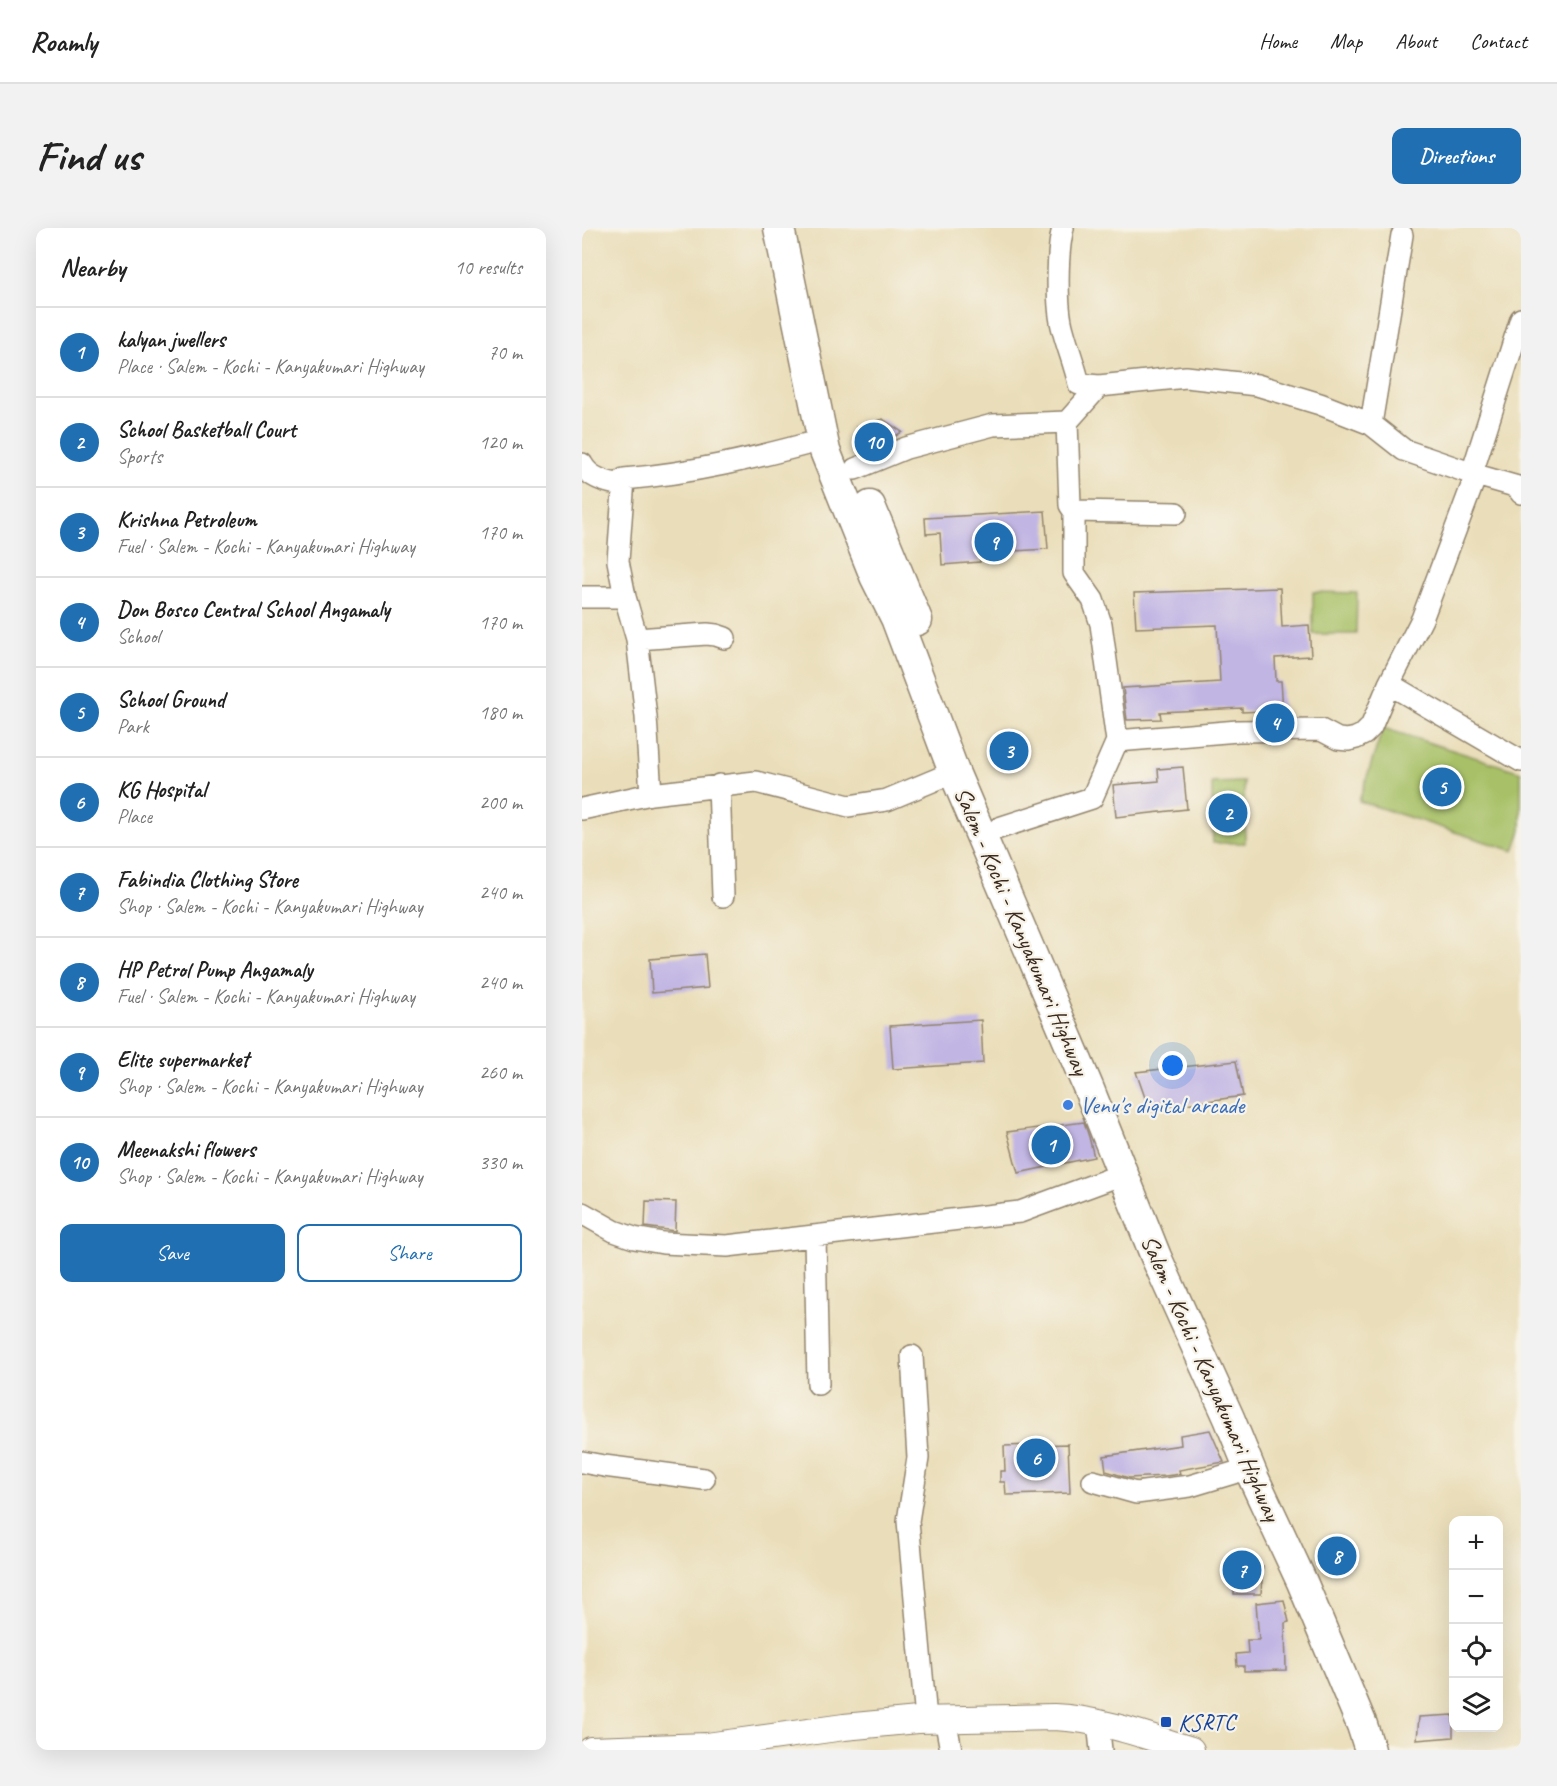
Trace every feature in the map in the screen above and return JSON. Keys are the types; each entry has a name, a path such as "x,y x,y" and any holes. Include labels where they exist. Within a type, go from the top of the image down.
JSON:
{"highway":[{"name":"Salem - Kochi - Kanyakumari Highway","path":"779,228 822,440 875,576 896,618 954,772 1088,1087 1156,1257 1307,1592 1362,1725 1370,1750"},
{"name":"Salem - Kochi - Kanyakumari Highway","path":"799,228 837,425 914,610 999,828 1108,1085 1169,1243 1328,1593 1390,1750"}],"main road":[{"path":"591,1750 714,1748 844,1727 935,1719 1054,1717 1098,1722 1191,1750"}],"street":[{"path":"1063,228 1060,238 1058,284 1062,328 1079,384 1099,386 1186,377 1257,385 1320,404 1371,424 1404,450 1518,487 1521,493"},
{"path":"1371,424 1402,235"},
{"path":"1117,741 1238,731 1321,730 1338,739 1347,740 1356,738 1371,728 1389,684 1422,619 1474,474 1521,319"},
{"path":"999,828 1092,798 1117,741 1101,624 1093,600 1074,573 1074,511 1070,505 1067,422 1099,386"},
{"path":"855,470 906,448 993,425 1067,422"},
{"path":"651,794 646,717 637,639 618,561 624,479 708,469 822,440"},
{"path":"582,464 586,471 596,477 623,485"},
{"path":"1074,511 1176,513"},
{"path":"582,597 625,597"},
{"path":"637,639 708,634 725,638"},
{"path":"1389,684 1521,761"},
{"path":"582,808 651,794 756,782 849,806 887,800 954,772"},
{"path":"719,785 723,896"},
{"path":"582,1212 614,1231 634,1238 663,1244 727,1246 1020,1212 1123,1174"},
{"path":"815,1236 818,1384"},
{"path":"912,1356 918,1458 908,1521 935,1719 951,1750"},
{"path":"582,1462 704,1479"},
{"path":"1093,1481 1136,1493 1190,1486 1250,1468"},
{"path":"1098,1722 1101,1750"}],"green space":[{"path":"1313,592 1357,593 1356,634 1313,634"},
{"path":"1383,728 1521,772 1521,830 1514,851 1359,801"},
{"path":"1244,782 1245,843 1213,843 1212,783"}],"building":[{"path":"883,419 902,432 881,445 867,450 857,426"},
{"path":"1045,511 1048,549 980,553 980,562 942,565 940,533 926,534 925,518"},
{"path":"1280,588 1282,627 1309,625 1311,656 1275,658 1276,681 1281,681 1283,710 1242,712 1242,708 1160,712 1161,719 1127,720 1123,688 1220,682 1217,625 1136,628 1134,593"},
{"path":"1183,767 1187,809 1116,817 1113,785 1159,781 1158,769"},
{"path":"705,954 708,988 652,993 650,959"},
{"path":"981,1020 983,1063 893,1069 890,1026"},
{"path":"1236,1061 1243,1096 1149,1109 1136,1072"},
{"path":"1084,1122 1094,1157 1018,1173 1007,1132"},
{"path":"646,1201 676,1202 675,1231 645,1227"},
{"path":"1210,1430 1224,1462 1179,1470 1180,1474 1165,1476 1129,1478 1106,1471 1104,1456 1181,1445 1180,1435"},
{"path":"1068,1444 1070,1493 1006,1495 1005,1482 1000,1482 1000,1471 1005,1471 1004,1446"},
{"path":"1236,1566 1263,1566 1261,1594 1234,1594 1234,1585 1230,1584 1228,1572 1236,1572"},
{"path":"1284,1600 1289,1622 1285,1623 1286,1670 1244,1671 1244,1666 1237,1666 1236,1654 1248,1653 1247,1640 1259,1640 1256,1603"},
{"path":"1449,1715 1449,1732 1453,1732 1453,1737 1417,1740 1419,1717"}],"place":[{"name":"Meenakshi flowers","path":"874,442"},
{"name":"Elite supermarket","path":"994,542"},
{"name":"Don Bosco Central School Angamaly","path":"1275,723"},
{"name":"Krishna Petroleum","path":"1009,751"},
{"name":"School Ground","path":"1442,787"},
{"name":"School Basketball Court","path":"1228,813"},
{"name":"Venu's digital arcade","path":"1068,1105"},
{"name":"kalyan jwellers","path":"1051,1145"},
{"name":"KG Hospital","path":"1036,1458"},
{"name":"HP Petrol Pump Angamaly","path":"1337,1556"},
{"name":"Fabindia Clothing Store","path":"1242,1570"},
{"name":"KSRTC","path":"1166,1722"}]}
